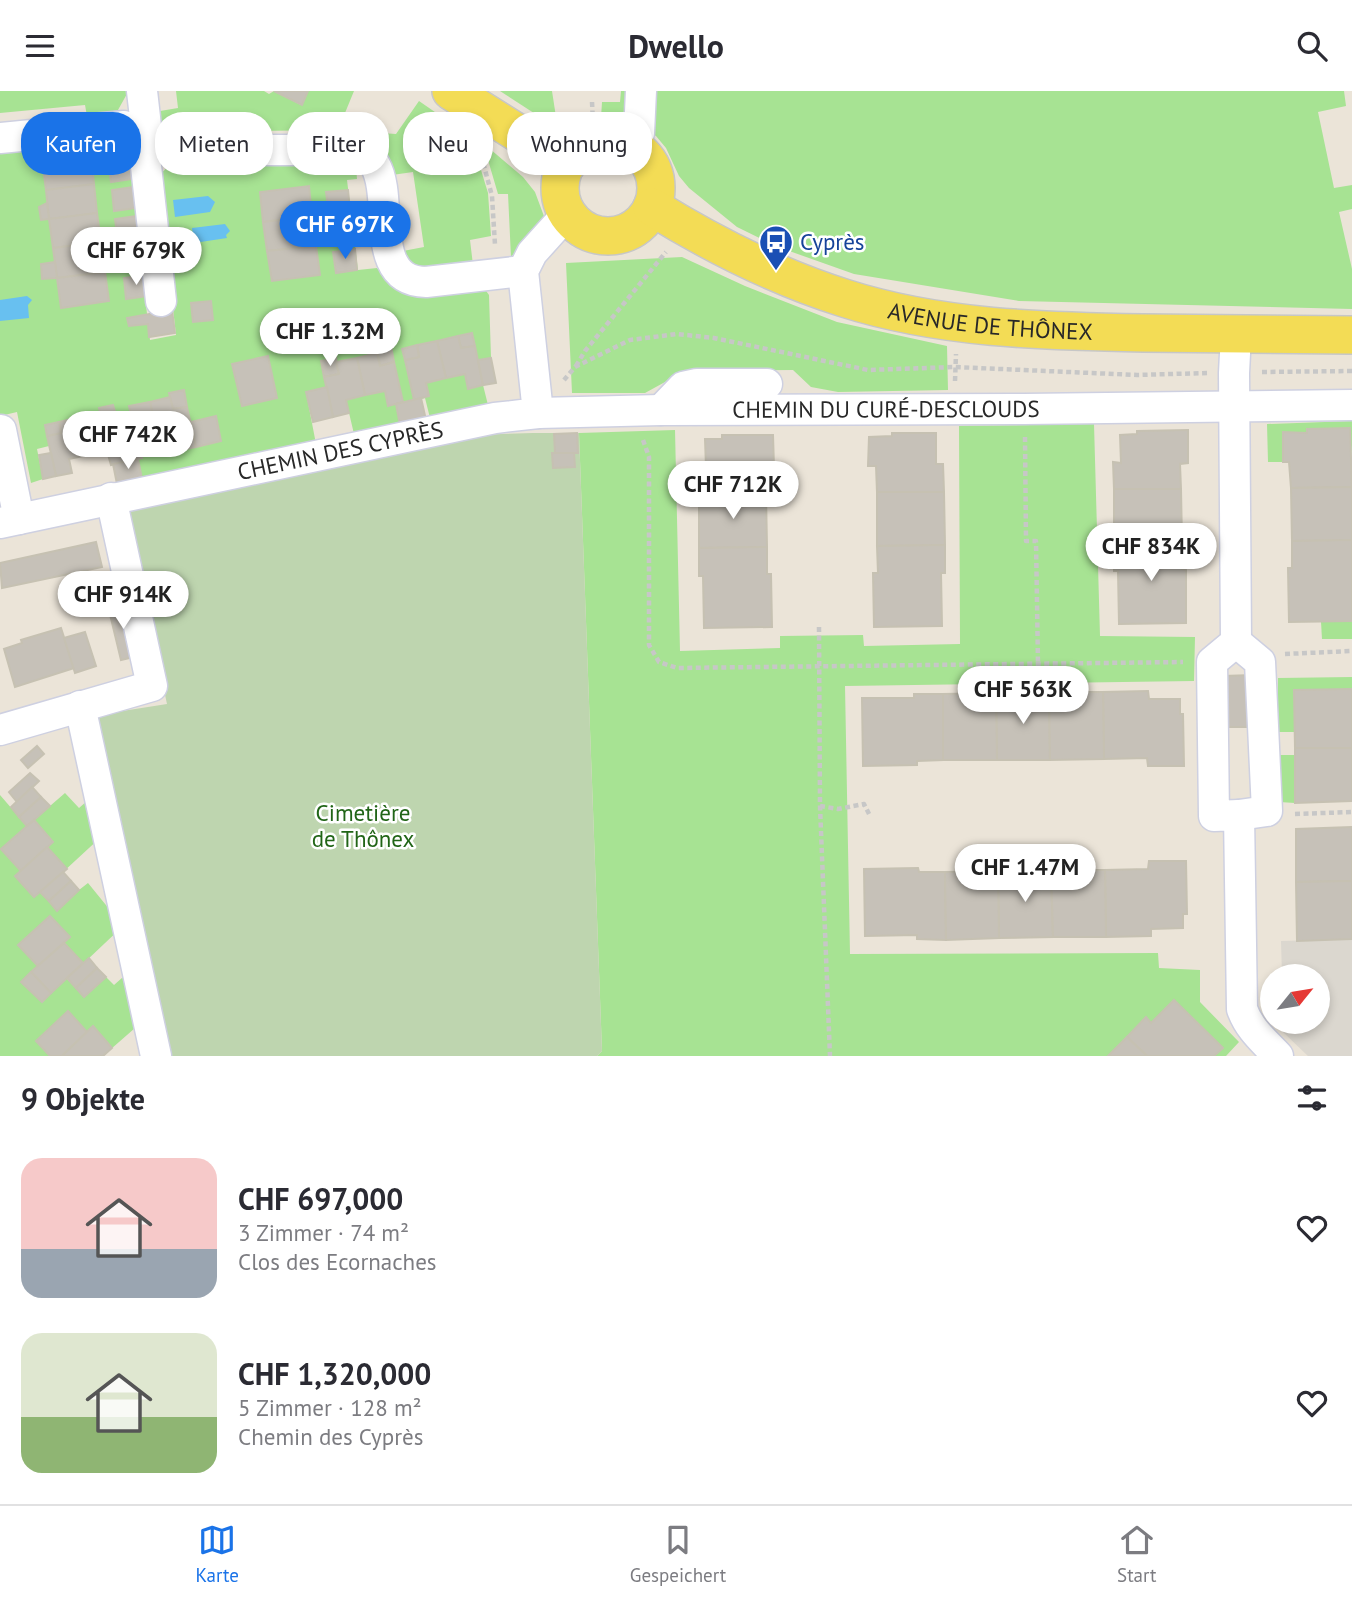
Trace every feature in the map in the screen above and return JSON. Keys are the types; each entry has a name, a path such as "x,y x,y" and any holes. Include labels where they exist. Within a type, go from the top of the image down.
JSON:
{"main road":[{"path":"458,95 507,118"},
{"path":"568,175 561,188 562,200 568,213 577,224 589,232 615,235 667,216 652,169"},
{"name":"AVENUE DE THÔNEX","path":"667,216 733,253 844,298 896,312 957,322 1093,332 1352,335"}],"street":[{"path":"142,91 147,135 144,148 161,301"},
{"path":"640,112 641,91"},
{"path":"0,138 124,126 147,135 161,148 177,150 359,150 376,167 390,255 399,273 415,282 510,272 532,253 568,213"},
{"path":"510,272 538,413"},
{"path":"1236,334 1236,642"},
{"path":"647,410 683,387 767,384"},
{"name":"CHEMIN DU CURÉ-DESCLOUDS","path":"538,413 1352,405"},
{"name":"CHEMIN DES CYPRÈS","path":"10,521 495,418 538,413"},
{"path":"1,430 10,521"},
{"path":"0,730 152,686 111,498"},
{"path":"1236,642 1261,662 1242,1009 1255,1033 1278,1056"},
{"path":"1236,642 1212,662 1213,815 1253,813"},
{"path":"80,706 156,1056"}],"path":[{"path":"458,95 492,196 510,272"},
{"path":"590,112 592,102"},
{"path":"538,413 667,250 667,216"},
{"path":"955,408 957,322"},
{"path":"575,367 630,340 677,334 714,338 868,370 955,367 1137,375 1352,371"},
{"path":"1024,409 1026,541 1037,541 1038,664"},
{"path":"647,410 649,645 659,662 677,668 1212,662"},
{"path":"819,627 820,806 830,1056"},
{"path":"1261,662 1288,652 1352,651"},
{"path":"820,806 838,809 864,804 870,816"},
{"path":"1253,813 1352,812"}],"green space":[{"path":"0,91 128,91 118,110 108,112 86,112 85,105 0,113"},
{"path":"176,91 264,91 269,94 274,91 301,105 308,91 354,91 345,112 287,112 287,131 273,131 273,112 160,112 178,108"},
{"path":"500,91 552,91 555,112 532,112"},
{"path":"621,91 1344,91 1346,106 1318,112 1334,188 1352,185 1352,209 1339,212 1352,269 1352,309 1019,301 854,274 778,247 737,227 689,188 679,176 666,148 652,133 652,112 601,112 602,102 620,102"},
{"path":"419,101 435,112 411,112"},
{"path":"403,124 403,173 392,175 389,166 389,134 396,134"},
{"path":"21,151 21,175 131,175 150,340 176,335 159,175 273,175 273,164 287,164 287,175 357,175 357,179 347,180 358,270 377,268 393,286 414,295 484,288 489,295 491,358 496,383 483,385 488,405 430,418 425,398 396,404 400,425 354,434 346,400 365,395 356,358 336,362 327,387 306,392 316,444 142,479 138,459 139,444 158,440 150,402 130,406 132,419 118,421 113,405 99,408 100,412 45,425 49,446 37,449 43,479 31,483 17,412 0,416 0,153"},
{"path":"493,152 507,163 507,175 521,175 535,192 545,219 511,257 508,194 498,194 492,175"},
{"path":"413,175 483,175 488,193 491,236 470,240 473,265 425,270 407,262 403,251 424,247"},
{"path":"682,257 745,286 837,322 947,346 948,390 838,392 811,387 793,370 685,371 645,393 572,393 566,263"},
{"path":"1352,421 1352,459 1350,429 1307,429 1307,433 1283,432 1283,462 1268,462 1267,424"},
{"path":"1094,424 1100,636 1195,637 1194,681 845,686 850,954 1158,953 1159,968 1200,970 1200,1002 1239,1042 1226,1056 1214,1056 1222,1047 1174,1000 1151,1023 1146,1017 1108,1056 597,1056 602,1051 579,433 675,430 680,651 780,648 780,636 863,635 864,646 960,644 959,426"},
{"name":"Cimetière de Thônex","path":"579,433 602,1051 597,1056 167,1056 97,715 167,704 126,511 475,435"},
{"path":"1352,621 1352,639 1322,639 1321,622"},
{"path":"1352,677 1352,689 1294,690 1294,732 1278,732 1278,678"},
{"path":"1279,755 1295,755 1295,803 1279,802"},
{"path":"65,793 79,808 94,795 102,836 63,872 79,890 88,883 123,926 67,979 75,987 97,968 114,985 131,970 143,1021 103,1056 0,1056 0,795 19,817 41,797 50,806"}],"shaded area":[{"path":"1352,939 1352,1056 1308,1056 1285,1034 1330,1034 1330,964 1282,964 1281,941"}],"water":[{"path":"208,196 215,202 210,212 175,217 173,200"},
{"path":"225,224 230,231 226,235 227,238 194,243 192,228"},
{"path":"27,296 32,300 28,305 29,318 0,321 0,300"}],"building":[{"path":"274,91 308,91 302,105"},
{"path":"44,175 93,175 94,184 46,190"},
{"path":"110,175 132,175 132,179 111,182"},
{"path":"94,184 97,213 49,219 46,190"},
{"path":"309,186 312,216 263,222 260,192"},
{"path":"134,187 136,208 114,211 112,190"},
{"path":"348,190 350,211 329,214 326,192"},
{"path":"47,203 49,219 41,220 39,207"},
{"path":"97,213 101,242 53,248 49,219"},
{"path":"137,216 139,237 118,240 115,219"},
{"path":"312,216 316,246 267,251 263,222"},
{"path":"351,219 354,240 333,243 330,222"},
{"path":"101,242 105,272 57,278 53,248"},
{"path":"141,246 143,267 122,270 119,249"},
{"path":"316,246 320,275 272,281 267,251"},
{"path":"355,249 357,270 336,273 333,252"},
{"path":"55,262 57,278 42,279 41,264"},
{"path":"105,272 109,301 61,308 57,278"},
{"path":"145,275 148,296 126,299 124,278"},
{"path":"211,301 213,320 193,322 191,303"},
{"path":"172,310 175,333 149,337 148,324 129,326 127,318"},
{"path":"472,333 475,346 461,348 458,336"},
{"path":"458,336 461,348 475,346 483,385 468,389 465,374 446,378 437,341"},
{"path":"437,341 446,378 426,383 429,396 414,400 405,360 419,357 417,345"},
{"path":"417,345 419,357 405,360 402,349"},
{"path":"391,346 394,362 380,366 377,349"},
{"path":"377,353 380,366 394,362 403,402 388,406 385,391 365,395 357,358"},
{"path":"268,356 277,398 242,406 232,364"},
{"path":"336,358 339,374 324,377 321,361"},
{"path":"357,358 365,395 346,400 349,413 333,417 324,377 339,374 336,362"},
{"path":"491,358 496,383 483,385 478,360"},
{"path":"327,387 333,417 313,422 306,392"},
{"path":"184,390 187,407 173,409 169,393"},
{"path":"170,397 173,409 187,407 196,447 181,450 177,436 158,440 150,402"},
{"path":"421,398 426,420 400,425 396,404"},
{"path":"150,402 158,440 139,444 142,458 126,462 118,421 132,419 129,406"},
{"path":"113,405 118,421 103,425 99,408"},
{"path":"100,412 103,425 118,421 126,462 111,465 107,451 88,455 80,417"},
{"path":"216,416 221,441 196,447 191,422"},
{"path":"80,417 88,455 69,459 72,473 56,476 47,436 61,433 59,422"},
{"path":"59,422 61,433 47,436 45,425"},
{"path":"1350,428 1352,487 1291,488 1289,462 1283,462 1283,432 1307,433 1307,429"},
{"path":"1188,430 1188,463 1180,464 1181,489 1114,489 1113,462 1121,463 1120,435 1137,434 1137,431"},
{"path":"577,433 578,453 555,453 554,434"},
{"path":"892,433 936,433 936,464 943,464 944,492 877,492 876,466 868,466 869,437 892,436"},
{"path":"722,435 773,435 774,467 766,468 766,494 699,494 698,467 706,467 705,439 722,439"},
{"path":"51,453 56,476 43,479 39,455"},
{"path":"552,453 574,453 575,467 553,468"},
{"path":"138,459 142,479 117,484 113,464"},
{"path":"1352,487 1352,540 1292,541 1291,488"},
{"path":"1114,489 1181,489 1182,542 1114,544"},
{"path":"877,492 944,492 945,545 877,546"},
{"path":"699,494 766,494 767,547 699,548"},
{"path":"1352,540 1352,621 1289,622 1288,568 1292,568 1292,541"},
{"path":"96,542 102,567 2,588 0,563"},
{"path":"1182,542 1182,569 1186,570 1186,623 1119,624 1118,571 1114,571 1114,544"},
{"path":"945,545 945,573 941,573 942,626 874,627 873,573 878,573 877,546"},
{"path":"767,547 767,574 771,574 772,627 704,628 703,576 699,576 699,548"},
{"path":"125,602 138,656 121,660 108,606"},
{"path":"61,628 74,668 15,687 4,649 22,643 21,640"},
{"path":"85,632 96,666 75,673 64,638"},
{"path":"1253,675 1254,727 1223,727 1223,676"},
{"path":"1352,689 1352,748 1295,748 1294,690"},
{"path":"1148,691 1149,699 1180,699 1180,714 1183,714 1184,766 1148,766 1147,758 1104,759 1103,692"},
{"path":"1049,692 1050,760 997,760 996,693"},
{"path":"1049,692 1103,692 1104,759 1050,760"},
{"path":"996,693 997,760 943,760 943,694"},
{"path":"914,694 943,694 943,760 917,761 917,765 863,766 862,698 914,698"},
{"path":"37,746 44,754 28,768 21,760"},
{"path":"1295,748 1352,748 1352,801 1295,803"},
{"path":"30,773 39,781 17,802 9,792"},
{"path":"32,787 41,797 19,817 11,807"},
{"path":"41,797 50,806 27,826 19,817"},
{"path":"34,820 53,842 21,871 1,849"},
{"path":"1352,827 1352,881 1296,882 1296,829"},
{"path":"47,847 67,869 34,897 15,876"},
{"path":"1149,861 1186,861 1187,914 1183,914 1183,928 1151,929 1151,936 1106,937 1105,870 1148,869"},
{"path":"918,868 919,872 945,872 946,940 917,939 917,935 865,936 864,869"},
{"path":"1051,870 1053,937 999,938 998,871"},
{"path":"1051,870 1105,870 1106,937 1053,937"},
{"path":"998,871 999,938 946,940 945,872"},
{"path":"63,872 71,881 49,901 40,892"},
{"path":"71,881 79,890 57,911 49,901"},
{"path":"1352,881 1352,939 1297,941 1296,882"},
{"path":"50,916 70,937 38,966 18,945"},
{"path":"64,943 83,963 51,993 31,972"},
{"path":"89,958 97,968 76,988 67,978"},
{"path":"97,968 106,977 84,997 76,988"},
{"path":"31,972 51,993 42,1002 21,982"},
{"path":"1174,1000 1223,1048 1214,1056 1147,1056 1127,1037 1146,1017 1151,1023"},
{"path":"68,1011 87,1032 62,1056 50,1056 36,1041"},
{"path":"93,1026 112,1048 103,1056 62,1056"},
{"path":"1127,1037 1147,1056 1108,1056"}],"place":[{"name":"Cyprès","path":"776,272"}]}
